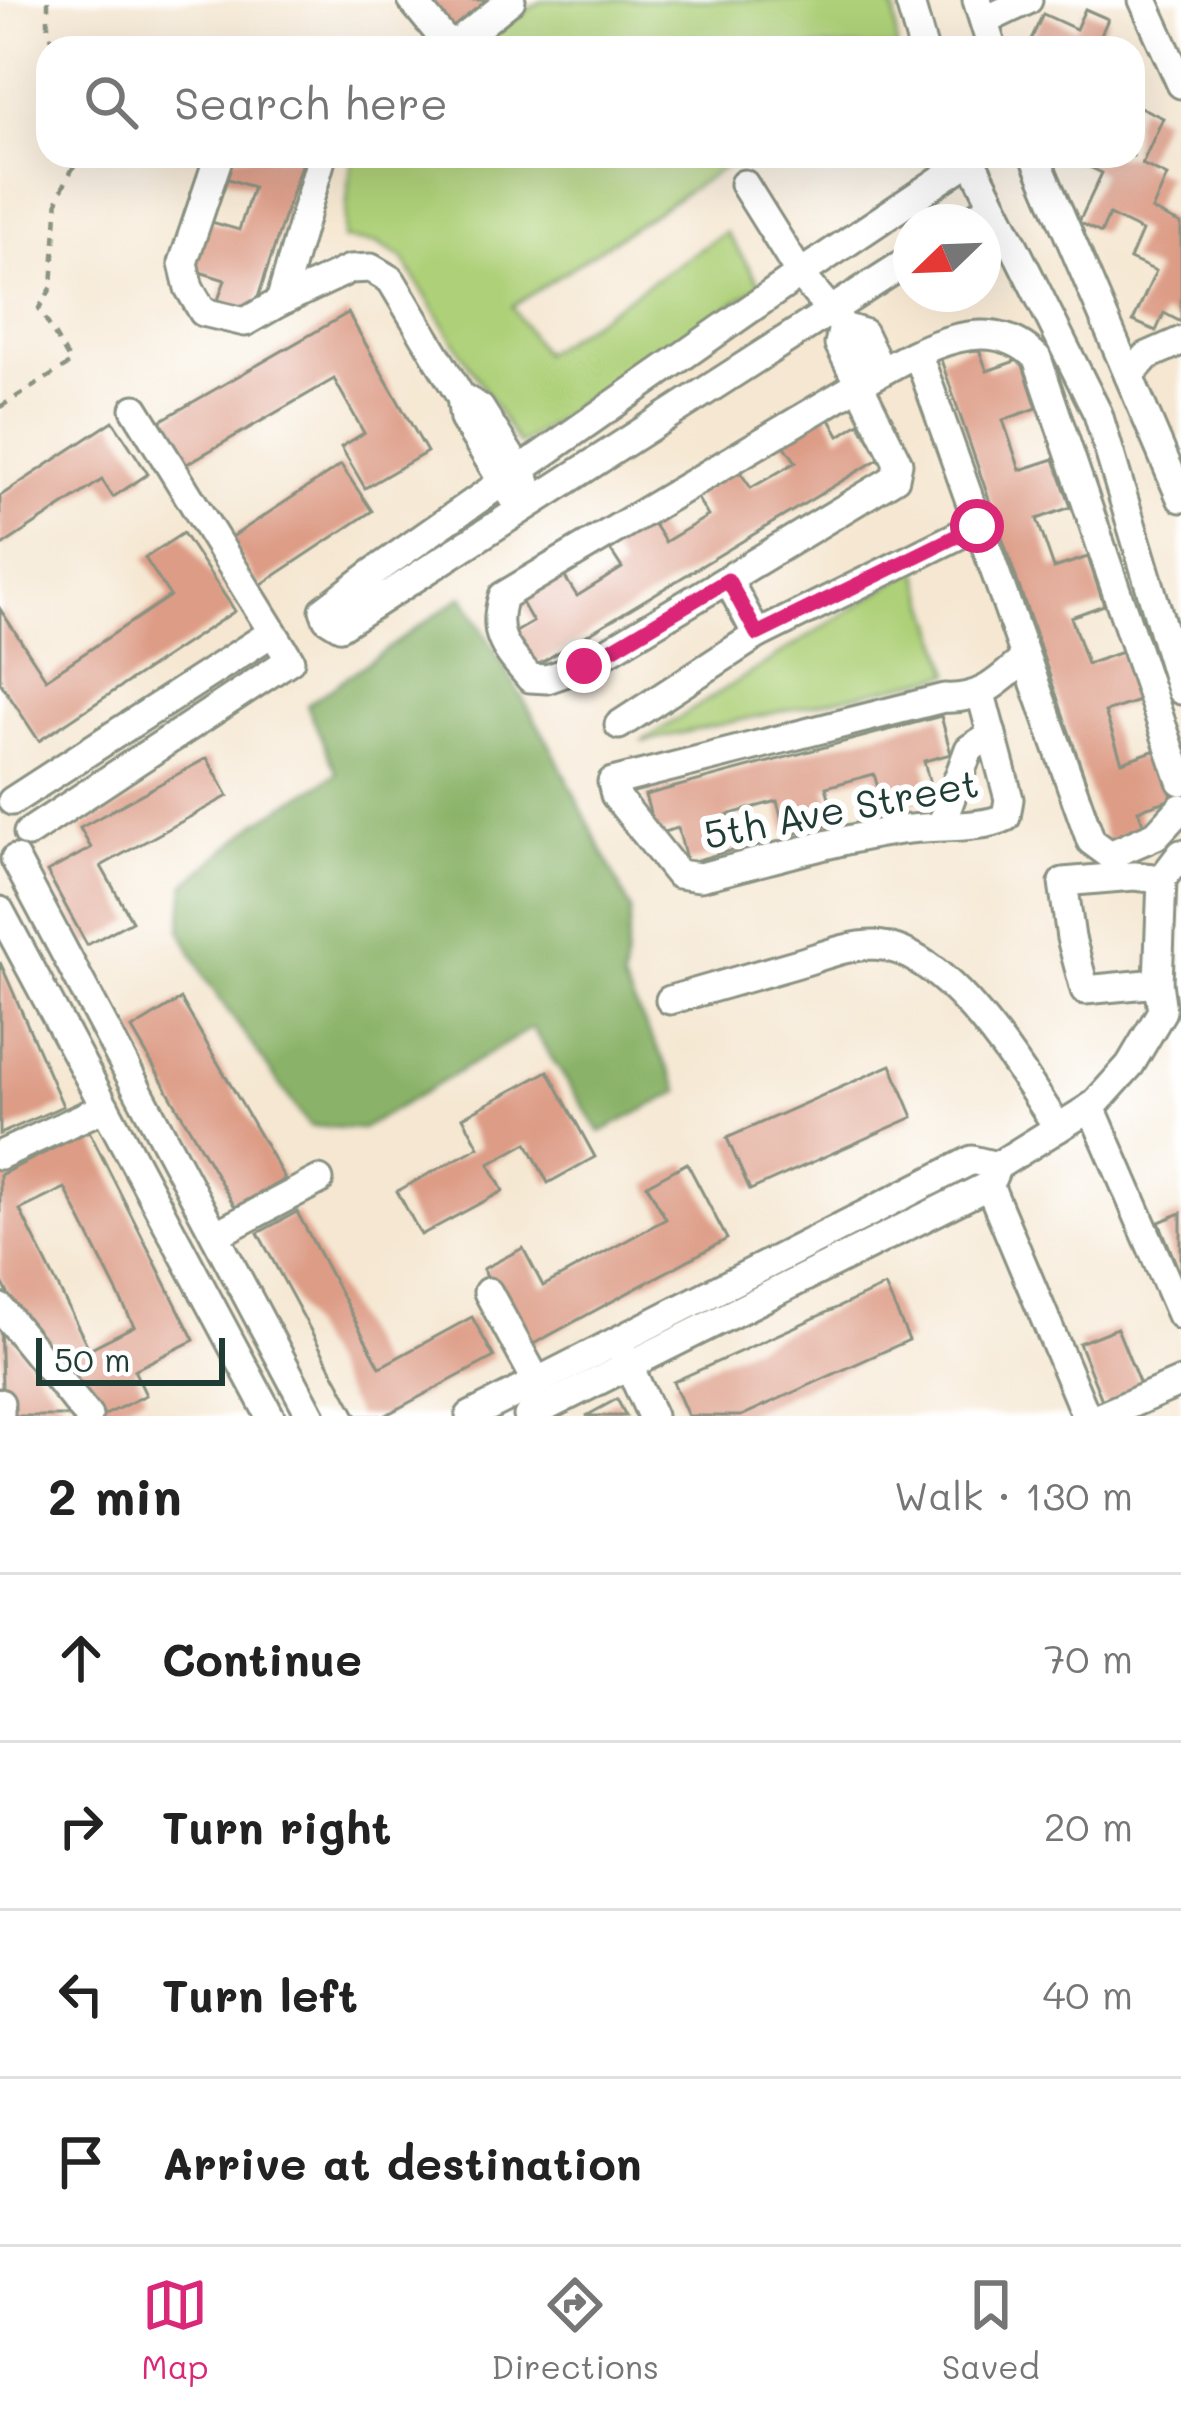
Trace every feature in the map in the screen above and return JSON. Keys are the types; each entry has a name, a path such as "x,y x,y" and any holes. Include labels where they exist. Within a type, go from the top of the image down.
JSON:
{"street":[{"path":"412,0 441,36"},
{"path":"466,36 511,0"},
{"path":"984,23 1028,0"},
{"path":"1144,0 1181,84"},
{"path":"907,4 918,36"},
{"path":"215,168 183,263 189,288 203,312 245,322 350,268 371,268 391,280 461,398 480,408 511,478 530,506"},
{"path":"280,302 319,168"},
{"path":"893,274 838,318 340,626 327,618 325,610 374,572 955,168"},
{"path":"975,168 993,204"},
{"path":"1040,168 1181,498"},
{"path":"744,184 800,274 838,318 839,344 869,378 898,463 895,478 584,666 547,679 530,678 507,650 495,622 502,596 869,378 969,333 997,335 1037,358 1181,781"},
{"path":"1001,221 1098,414 1181,690"},
{"path":"1129,376 1148,356 1181,341"},
{"path":"918,355 1090,841 1110,855 1156,835 1181,808"},
{"path":"14,853 290,660 135,410"},
{"path":"619,725 757,634 977,526"},
{"path":"728,580 757,634"},
{"path":"273,632 3,796 27,821 14,853 311,1416"},
{"path":"980,694 1023,660"},
{"name":"5th Ave Street","path":"980,694 1009,799 1006,817 989,826 892,831 700,878 678,874 615,795 612,782 944,698 969,700 980,694"},
{"path":"941,826 970,749 992,734"},
{"path":"470,1416 537,1382 623,1353 993,1175 1090,1107 1130,1065 1160,994 1162,879 1181,854"},
{"path":"1160,994 1085,990 1063,882 1134,876 1162,879"},
{"path":"0,911 270,1416"},
{"path":"670,1000 842,950 876,945 912,957 955,989 995,1033 1058,1128"},
{"path":"1160,994 1181,1028"},
{"path":"1090,1107 1181,1315"},
{"path":"0,1155 105,1108"},
{"path":"993,1175 1086,1416"},
{"path":"215,1235 319,1180"},
{"path":"488,1292 537,1382"},
{"path":"0,1308 88,1416"},
{"path":"528,1416 623,1353"},
{"path":"623,1353 652,1416"},
{"path":"1102,1416 1181,1382"},
{"path":"0,1403 0,1413"}],"path":[{"path":"48,0 52,36"},
{"path":"0,407 71,363 38,308 52,287 58,197 73,168"}],"green space":[{"path":"543,0 887,0 895,12 896,36 488,36"},
{"path":"351,168 723,168 512,307 543,354 726,232 761,285 519,445 402,258 377,243 343,239"},
{"path":"917,568 951,674 641,742"},
{"path":"463,596 551,747 631,910 623,983 680,1091 600,1132 532,1028 362,1129 309,1126 205,978 181,931 185,885 258,822 337,774 307,705"}],"building":[{"path":"429,0 492,0 453,36 426,4"},
{"path":"1085,9 1108,19 1100,36 1033,36 1043,14 1076,29"},
{"path":"1145,109 1163,118 1145,157"},
{"path":"1145,165 1167,176 1152,210 1181,224 1181,322 1164,313 1156,331 1133,321 1156,271 1130,259 1142,231 1109,215 1101,233 1079,222 1102,173 1092,168"},
{"path":"221,168 300,168 253,313 217,303 225,280 190,269 205,220 239,230 253,187 219,176"},
{"path":"348,313 427,452 365,488 341,447 364,433 334,379 185,465 160,421"},
{"path":"977,344 987,371 1021,359 1037,408 1003,420 1020,470 1054,459 1071,507 1037,519 1054,568 1088,557 1104,605 1071,617 1087,664 1122,652 1139,701 1105,712 1122,762 1156,750 1173,799 1138,810 1146,832 1108,845 940,357"},
{"path":"826,412 839,436 859,423 880,458 529,670 509,636 533,622 518,596 561,571 577,596 622,568 607,545 650,518 665,542 708,516 695,494 737,468 751,488 796,462 779,438"},
{"path":"113,421 148,474 113,497 102,480 0,547 0,496"},
{"path":"341,465 372,511 259,586 229,539"},
{"path":"183,533 235,611 39,741 0,682 0,609 46,679 170,596 145,558"},
{"path":"941,716 951,754 924,761 933,796 884,809 874,774 826,787 836,823 786,836 777,801 727,815 736,849 687,863 678,828 656,834 645,795"},
{"path":"207,758 228,796 101,866 132,921 87,945 47,872 91,848 80,828"},
{"path":"0,962 63,1106 0,1134"},
{"path":"181,999 285,1179 235,1207 132,1029"},
{"path":"891,1065 913,1117 750,1190 727,1138"},
{"path":"548,1071 595,1157 548,1183 527,1143 489,1164 503,1191 421,1235 397,1191 479,1147 463,1117"},
{"path":"89,1131 194,1340 134,1370 146,1395 103,1416 28,1333 0,1278 0,1175","holes":["65,1188 134,1326 89,1349 20,1210"]},
{"path":"687,1163 727,1239 526,1348 483,1269 523,1248 543,1286 666,1219 647,1185"},
{"path":"297,1212 380,1367 472,1317 494,1357 384,1416 357,1416 258,1233"},
{"path":"1181,1213 1181,1276 1159,1222"},
{"path":"885,1286 909,1340 741,1416 688,1416 673,1382"},
{"path":"0,1323 72,1416 3,1416"},
{"path":"1117,1328 1142,1390 1104,1405 1079,1343"},
{"path":"617,1399 626,1416 586,1416"}],"route":[{"path":"584,666 728,580 757,634 977,526"}]}
